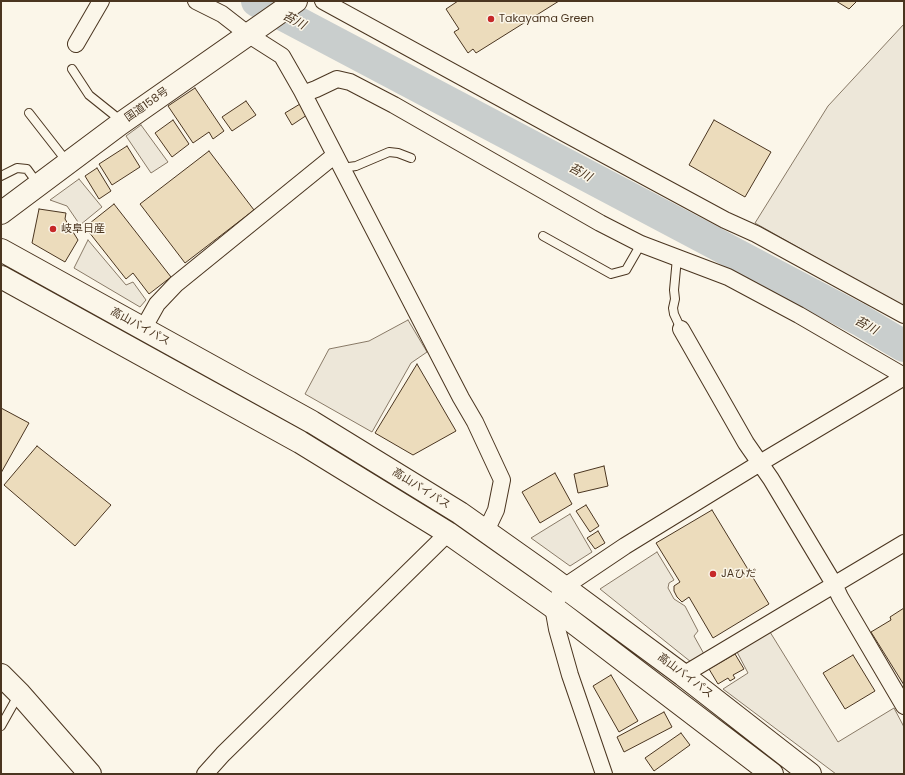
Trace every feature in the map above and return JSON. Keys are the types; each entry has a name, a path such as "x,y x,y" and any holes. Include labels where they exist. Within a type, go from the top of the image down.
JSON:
{"main road":[{"name":"国道158号","path":"1,213 120,124 296,1"},
{"name":"高山バイパス","path":"1,250 312,422 454,509 486,530 683,674 810,774"},
{"name":"高山バイパス","path":"1,277 300,442 448,533 553,608 772,774"},
{"path":"1,675 19,693 90,774"}],"street":[{"path":"76,44 101,1"},
{"path":"196,1 254,31 282,56 302,91 475,422 502,480 496,510 486,530"},
{"path":"323,1 572,138 726,220 756,234 904,315"},
{"path":"302,91 308,92 337,79 350,82 394,105 600,223 641,244 728,277 799,315 904,376 625,546 564,587 553,608 557,629 570,675 604,774"},
{"path":"143,329 157,304 176,284 339,162"},
{"path":"681,329 746,443 760,463 834,584 840,597 904,706"},
{"path":"205,774 223,754 448,533"},
{"path":"683,674 904,543"}],"lane":[{"path":"72,69 89,95 114,115 120,124"},
{"path":"29,113 68,163"},
{"path":"339,162 356,166 389,152 398,153 411,158"},
{"path":"1,176 17,168 27,169 38,185"},
{"path":"543,236 612,274 626,270 641,244"},
{"path":"678,258 673,308 674,314 681,329"},
{"path":"1,726 19,693"}],"shaded area":[{"path":"904,24 904,307 755,223 828,106"},
{"path":"141,125 168,162 151,173 126,136"},
{"path":"79,179 102,207 80,225 67,206 50,200"},
{"path":"88,240 126,285 133,282 146,300 140,307 74,268"},
{"path":"408,320 427,352 411,363 372,432 305,394 329,349 369,341"},
{"path":"570,514 592,552 570,566 531,538"},
{"path":"657,552 674,580 669,583 668,588 674,599 685,606 698,631 694,636 704,654 691,662 600,589"},
{"path":"770,632 838,742 894,708 904,727 904,774 836,774 723,689 748,673 737,652"}],"building":[{"name":"Takayama Green","path":"458,1 559,1 476,53 473,49 468,53 454,32 459,29 446,9"},
{"path":"836,1 857,1 849,9"},
{"path":"195,88 224,131 213,139 209,132 193,143 168,106"},
{"path":"246,101 256,115 232,131 222,117"},
{"path":"300,104 307,115 292,125 285,113"},
{"path":"173,120 189,144 172,157 155,133"},
{"path":"714,120 771,152 745,197 689,165"},
{"path":"127,146 140,167 112,185 99,164"},
{"path":"209,151 254,210 185,263 140,204"},
{"path":"97,168 111,191 99,199 85,176"},
{"path":"114,204 171,277 149,294 133,273 126,279 85,227"},
{"name":"岐阜日産","path":"39,209 66,213 65,219 78,240 65,262 32,243"},
{"path":"417,364 456,431 413,455 375,433"},
{"path":"1,408 29,423 1,473"},
{"path":"37,446 111,505 75,546 4,485"},
{"path":"604,466 608,486 578,493 574,474"},
{"path":"555,473 572,504 540,523 522,492"},
{"path":"586,505 599,526 590,532 576,511"},
{"name":"JAひだ","path":"712,510 769,604 713,638 689,597 682,602 677,597 674,591 674,586 680,582 656,543"},
{"path":"598,531 605,543 595,549 587,538"},
{"path":"904,608 904,685 871,632 891,620 890,617"},
{"path":"735,654 744,669 733,675 735,678 730,681 728,678 718,684 709,669"},
{"path":"853,655 875,691 845,709 823,673"},
{"path":"611,675 638,721 619,732 593,686"},
{"path":"664,712 672,727 624,752 617,737"},
{"path":"681,733 690,745 654,771 645,758"}],"waterway":[{"name":"苔川","path":"257,1 860,320 904,346"}],"place":[{"name":"Takayama Green","path":"491,19"},
{"name":"岐阜日産","path":"53,229"},
{"name":"JAひだ","path":"713,574"}]}
